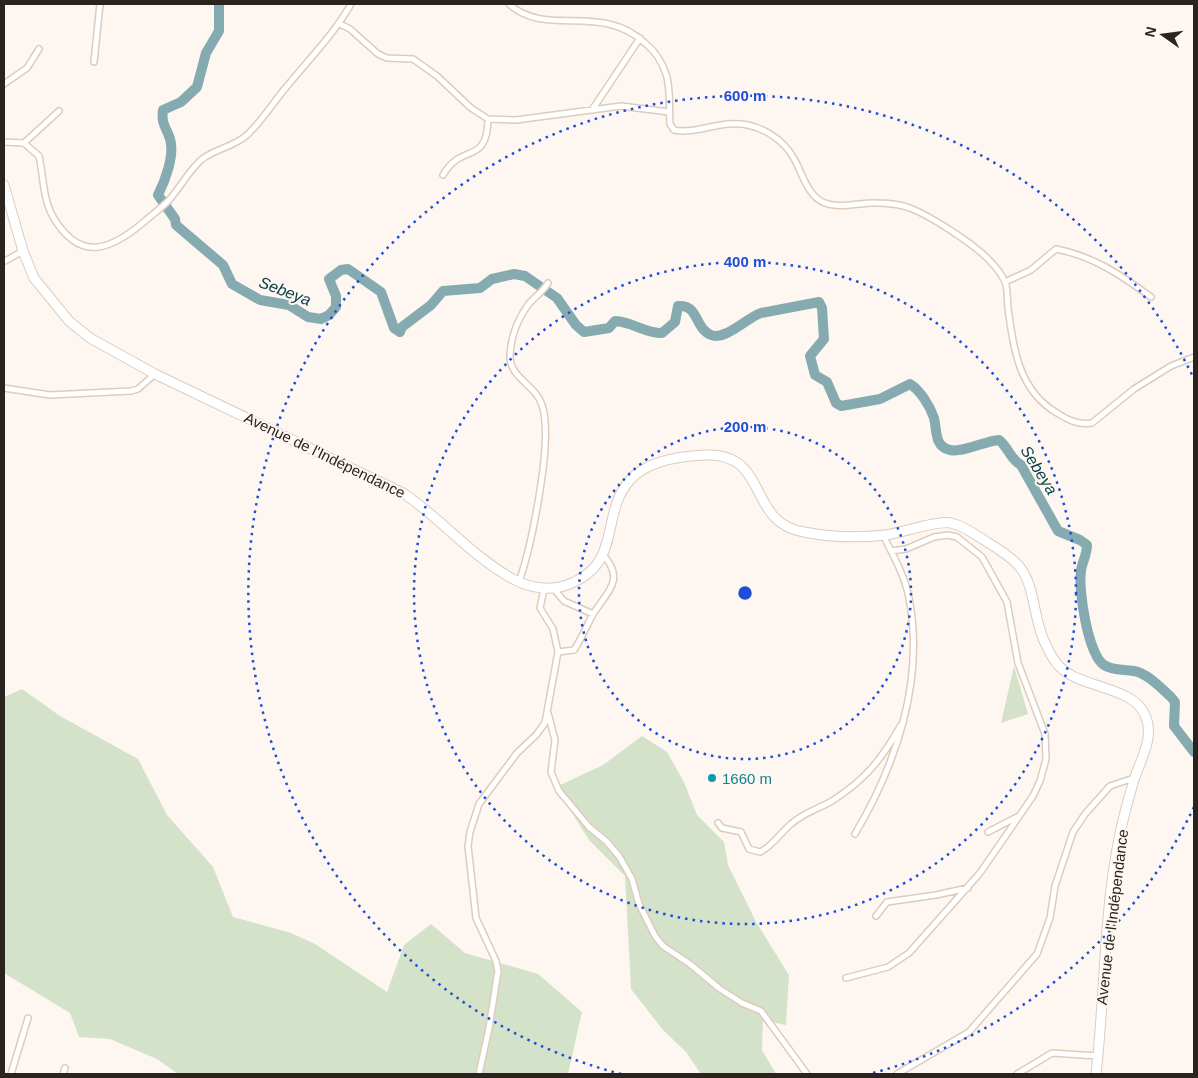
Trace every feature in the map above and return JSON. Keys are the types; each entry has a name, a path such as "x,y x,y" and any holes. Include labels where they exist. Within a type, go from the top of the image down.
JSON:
{"highway":[{"name":"Avenue de l'Indépendance","path":"4,185 23,251 34,278 69,320 90,338 155,374 403,493 433,514 496,567 519,582 548,588 564,586 584,578 593,570 603,555 623,489 633,476 658,463 705,455 721,456 741,462 755,484 768,512 782,525 808,533 859,536 883,535 940,522 952,523 990,544 1019,566 1033,600 1041,634 1060,667 1078,678 1125,696 1139,705 1148,724 1146,748 1134,778 1117,852 1096,1074"}],"street":[{"path":"94,62 100,4"},
{"path":"4,142 24,143 39,156 52,214 64,232 81,244 102,248 116,243 162,207 170,199 190,170 204,158 227,148 246,136 340,24 351,4"},
{"path":"508,4 533,17 556,20 611,22 640,38 662,62 667,76 670,124 674,130 688,130 729,123 747,124 767,133 787,147 807,186 824,203 840,205 875,203 908,208 974,248 989,260 1005,282 1018,367 1026,381 1043,402 1050,409 1069,421 1084,424 1092,423 1134,389 1171,366 1194,357"},
{"path":"340,24 350,29 378,54 387,58 413,58 437,76 471,108 488,119 516,120 632,105 669,112"},
{"path":"592,110 640,38"},
{"path":"4,84 27,68 39,49"},
{"path":"24,143 59,111"},
{"path":"443,175 455,160 479,149 485,143 488,119"},
{"path":"1005,282 1031,270 1056,249 1081,255 1111,268 1151,297"},
{"path":"4,260 5,262 23,251"},
{"path":"519,582 528,555 541,476 545,433 543,406 537,395 512,369 510,358 517,326 527,306 545,287"},
{"path":"4,388 50,395 131,391 138,389 155,374"},
{"path":"855,834 881,785 906,716 912,675 912,620 904,578 883,535"},
{"path":"846,978 888,967 900,961 969,888 1033,796 1040,781 1046,759 1045,734 1018,663 1007,602 982,557 957,537 941,535 906,549 891,551"},
{"path":"558,652 574,650 614,579 610,562 603,555"},
{"path":"480,1074 490,1028 498,971 496,961 476,918 468,846 470,832 479,804 517,753 540,731 548,713 558,652 553,629 540,608 548,588 564,601 593,614"},
{"path":"548,713 555,740 551,772 559,791 588,828 606,841 619,856 632,879 640,904 655,936 663,946 690,964 720,990 742,1003 761,1011 773,1024 807,1074"},
{"path":"718,823 722,828 741,832 749,849 760,852 766,850 792,823 830,802 855,784 873,767 883,757 906,716"},
{"path":"897,1074 968,1032 1037,954 1050,918 1055,886 1072,832 1110,786 1134,778"},
{"path":"988,832 1017,817"},
{"path":"876,916 887,902 969,888"},
{"path":"11,1074 28,1018"},
{"path":"1017,1074 1052,1053 1098,1056"},
{"path":"63,1074 65,1068"}],"green space":[{"path":"1014,666 1028,714 1001,723"},
{"path":"22,689 60,716 138,759 167,815 213,867 233,917 291,933 315,944 387,992 404,945 431,924 465,953 538,974 582,1012 568,1074 178,1074 157,1059 110,1039 79,1037 70,1013 4,973 4,697"},
{"path":"642,736 667,752 684,782 697,815 724,842 728,865 756,922 789,975 786,1025 763,1020 762,1050 776,1074 701,1074 686,1052 663,1030 631,989 625,876 589,840 556,787 603,765"}],"waterway":[{"name":"Sebeya","path":"219,4 219,31 206,53 197,87 181,102 163,110 163,122 170,139 171,153 166,175 158,195 175,219 176,225 223,265 232,284 260,300 289,305 308,317 321,319 329,315 336,307 336,296 329,279 341,270 348,269 381,292 394,328 400,332 402,327 431,305 443,291 480,288 492,279 514,274 525,276 557,298 576,325 584,332 609,328 615,321 662,333 675,322 678,306 685,306 693,312 706,332 717,336 730,332 761,313 819,302 822,308 824,339 810,356 815,375 827,382 836,403 841,406 880,399 910,384 921,394 930,408 934,418 937,437 945,448 961,450 999,440 1014,460 1021,465 1058,531 1087,545 1081,571 1081,592 1085,621 1098,659 1104,665 1111,668 1139,672 1154,681 1171,697 1175,702 1174,726 1194,752"}],"place":[{"name":"1660 m","path":"712,778"}]}
